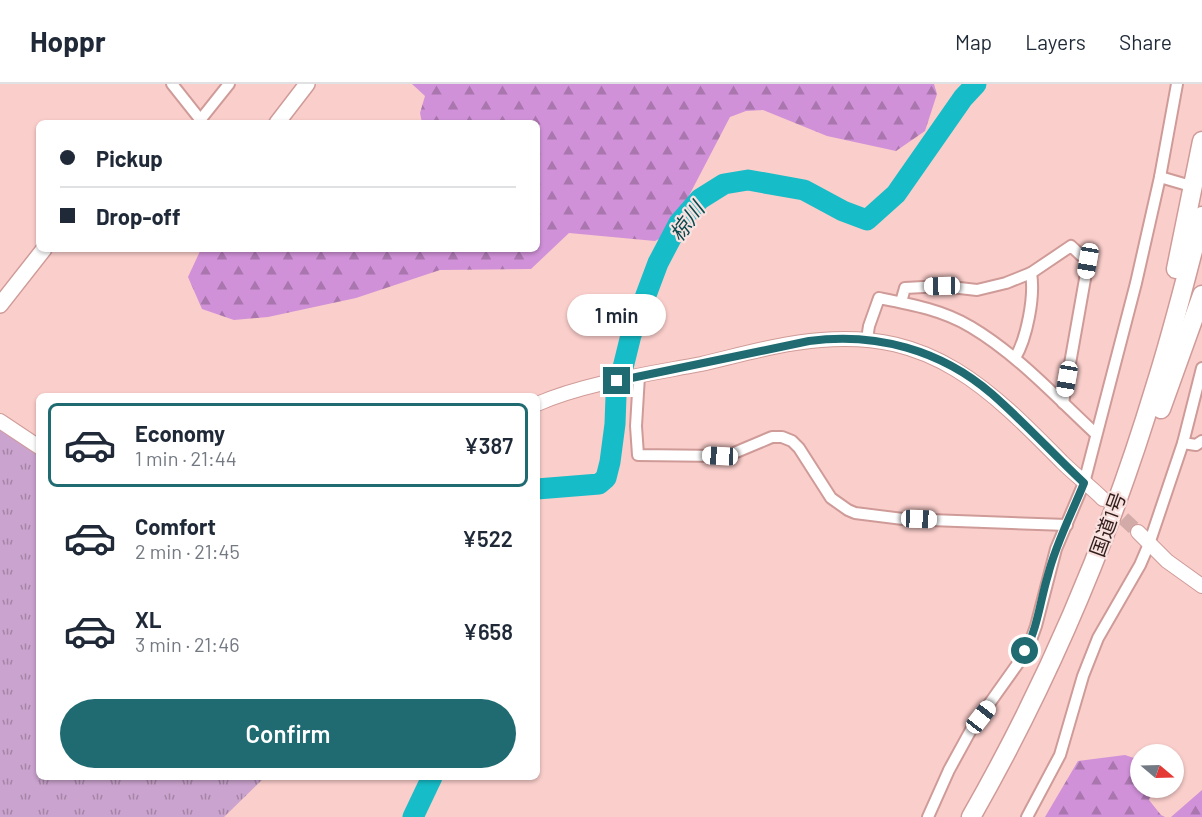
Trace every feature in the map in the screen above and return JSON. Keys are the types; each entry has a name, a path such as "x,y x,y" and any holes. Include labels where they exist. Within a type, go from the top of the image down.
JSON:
{"highway":[{"path":"1155,387 1150,375 1202,141"},
{"name":"国道1号","path":"971,817 1057,648 1098,551 1155,387 1202,216"},
{"path":"1098,551 1118,524 1202,295"}],"main road":[{"path":"279,120 307,84"},
{"path":"0,305 42,252"}],"street":[{"path":"172,84 201,120"},
{"path":"203,120 229,84"},
{"path":"930,817 949,770 972,728 1019,662 1031,639 1047,575 1084,483 1136,283 1160,177 1177,84"},
{"path":"1160,177 1184,184"},
{"path":"901,302 905,288 942,286 977,290 1006,283 1031,273 1071,246 1088,261 1063,403"},
{"path":"1015,358 1021,347 1033,286 1031,273"},
{"path":"867,339 879,298 930,309 969,326 1015,358 1096,434"},
{"path":"540,403 560,395 601,385 809,341 867,339 920,351 963,373 1001,402 1102,499"},
{"path":"1027,817 1060,755 1083,676 1098,638 1140,565 1149,544 1183,443 1202,368"},
{"path":"636,377 638,455 720,456 734,453 772,437 782,437 792,441 799,448 831,498 855,513 903,519 1067,525"},
{"path":"0,420 36,445"},
{"path":"1183,443 1196,445 1202,441"},
{"path":"1138,532 1191,580 1202,586"}],"green space":[{"path":"412,84 934,84 937,94 925,131 896,151 827,136 763,110 746,111 730,117 669,234 655,241 569,233 531,269 440,270 356,298 268,317 234,320 202,309 188,277 200,252 540,252 540,120 421,120 420,113 425,96"},
{"path":"0,430 36,453 36,780 262,780 224,817 0,817"},
{"path":"1125,755 1130,757 1130,798 1150,798 1161,815 1165,817 1045,817 1078,761"},
{"path":"1202,790 1202,817 1171,817"}],"waterway":[{"name":"椋川","path":"540,489 599,484 606,478 615,424 616,396 631,335 658,263 679,223 700,199 724,184 748,180 804,190 843,211 867,220 896,194 963,98 976,84"},
{"name":"椋川","path":"413,817 431,780"}],"tunnel":[{"path":"1108,504 1138,532"}],"route":[{"path":"617,381 809,341 838,339 867,339 895,344 920,351 963,373 1001,402 1084,483 1056,549 1047,575 1036,626 1025,651"}]}
